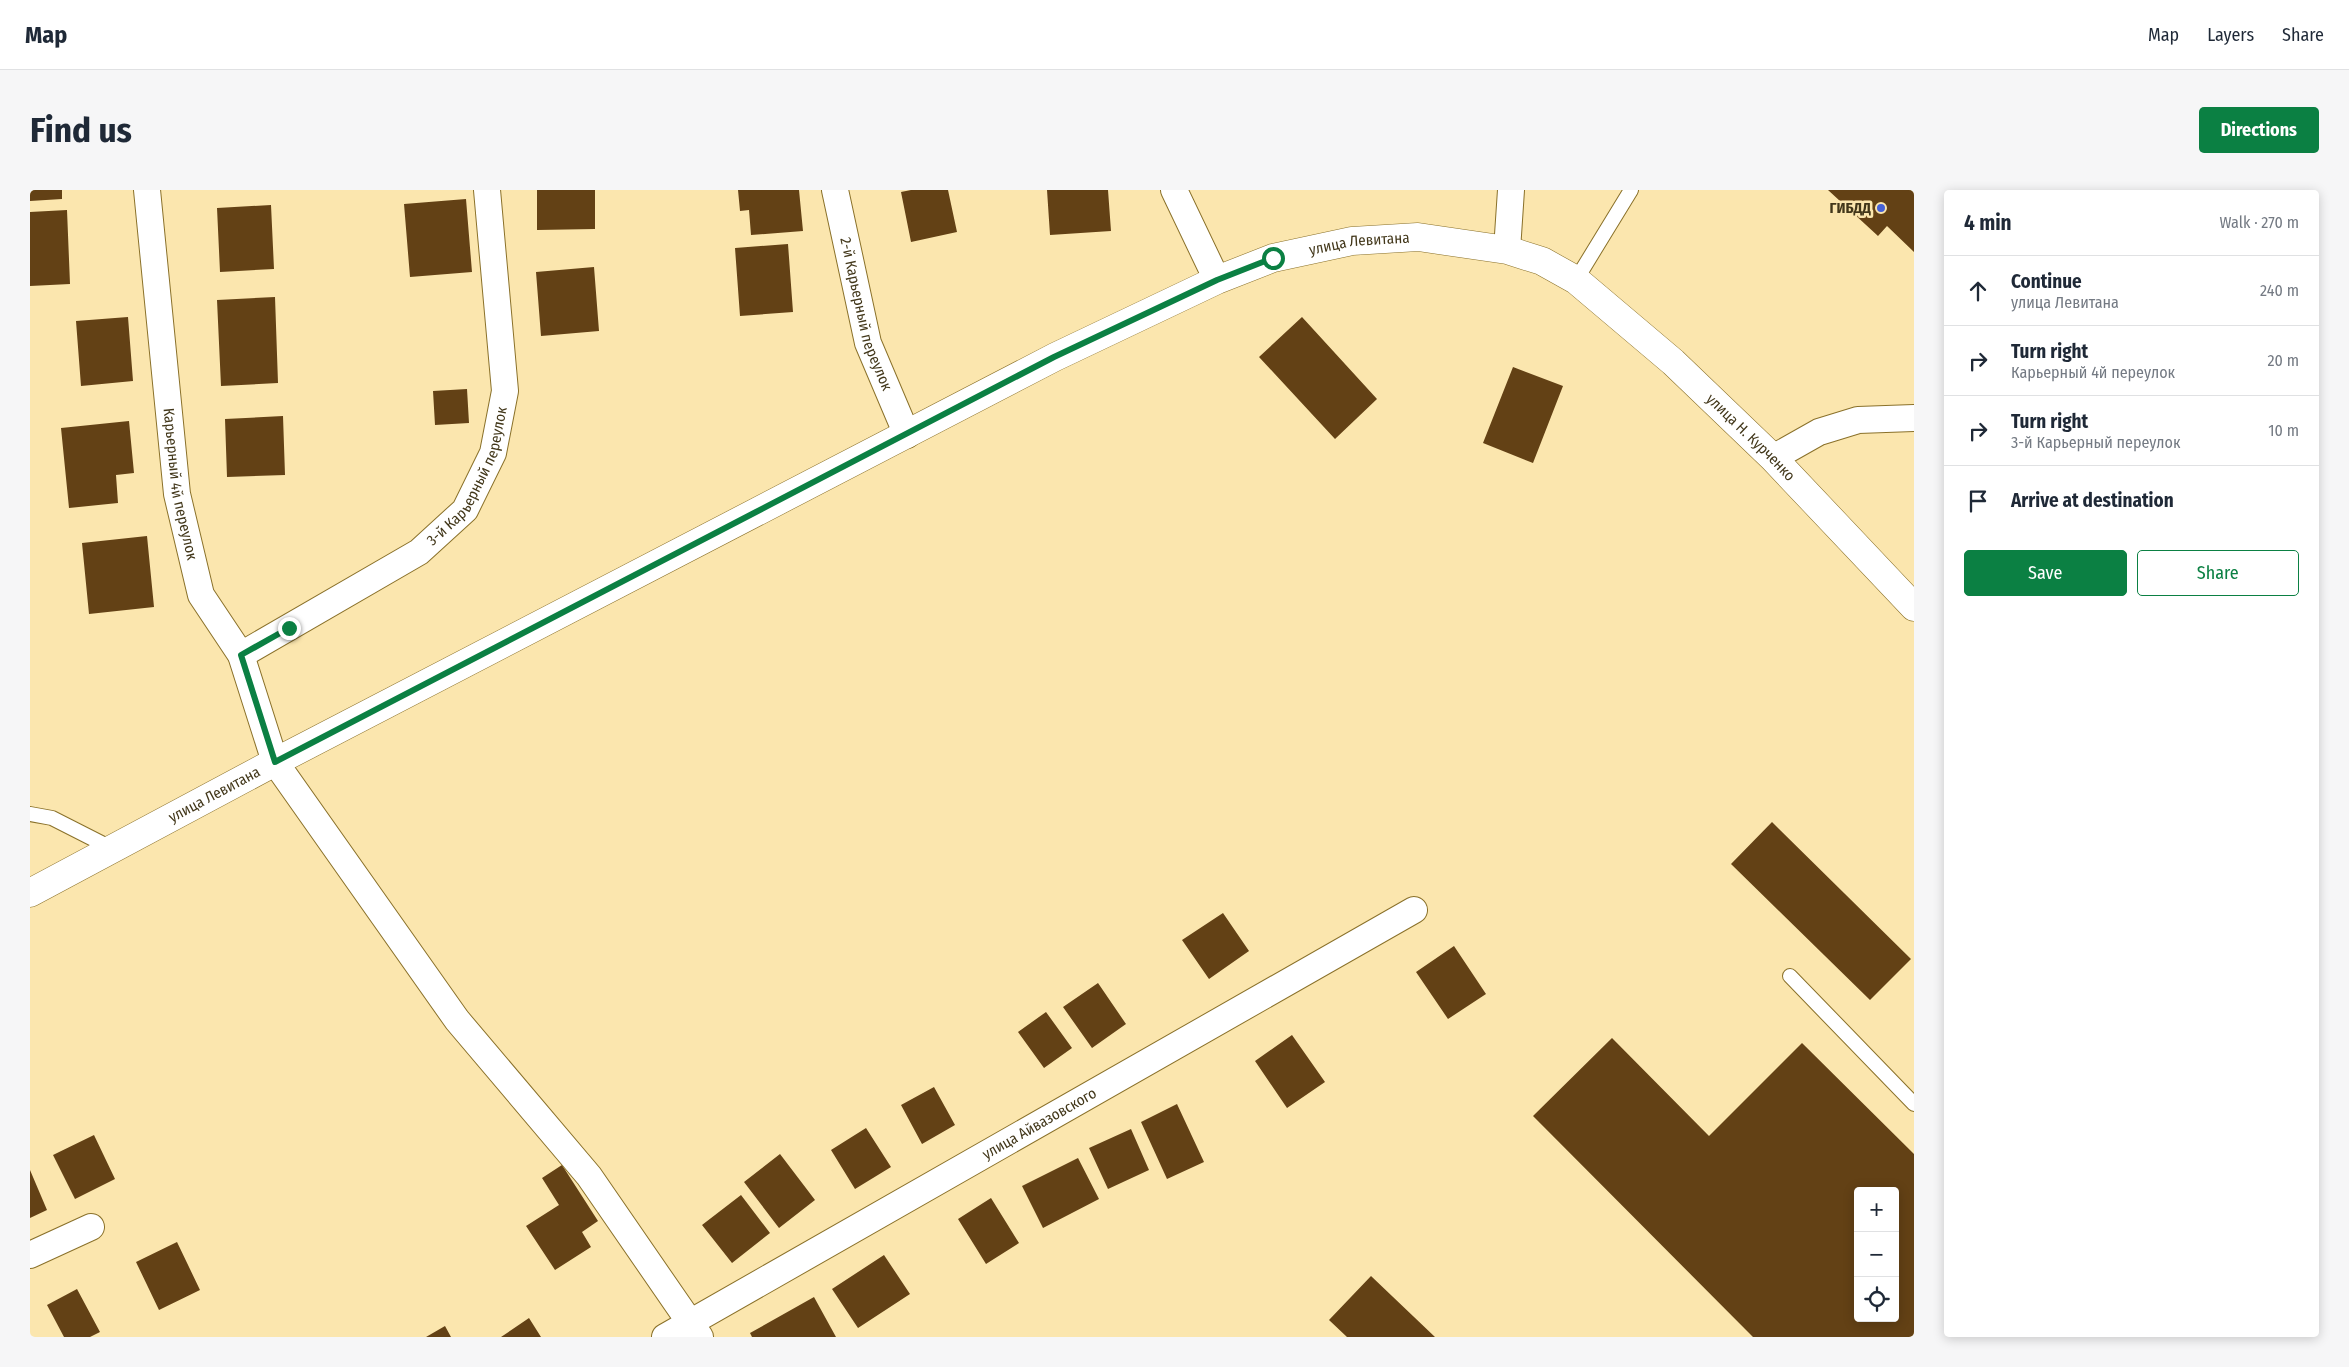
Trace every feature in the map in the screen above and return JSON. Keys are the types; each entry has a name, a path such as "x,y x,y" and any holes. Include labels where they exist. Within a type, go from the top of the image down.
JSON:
{"main road":[{"name":"улица Левитана","path":"30,893 275,762 1054,357 1217,280 1273,258 1352,242 1418,237 1507,250 1542,261 1576,280"},
{"name":"улица Н. Курченко","path":"1576,280 1673,362 1773,458 1914,607"}],"street":[{"name":"Карьерный 4й переулок","path":"147,190 177,494 201,595 241,655 275,762 457,1020 589,1176 695,1330"},
{"name":"3-й Карьерный переулок","path":"241,655 418,552 465,510 493,453 505,392 487,190"},
{"name":"2-й Карьерный переулок","path":"835,190 868,342 907,435"},
{"path":"1174,190 1217,280"},
{"path":"1507,250 1511,190"},
{"path":"1773,458 1820,432 1858,420 1914,418"},
{"name":"улица Айвазовского","path":"665,1337 695,1330 1414,910"},
{"path":"30,1255 91,1227"}],"lane":[{"path":"1576,280 1631,190"},
{"path":"30,814 52,818 113,849"},
{"path":"1790,976 1914,1104"}],"building":[{"path":"30,190 62,190 62,199 30,201"},
{"path":"537,190 595,190 595,229 537,230"},
{"path":"738,190 799,190 803,231 751,235 749,210 740,211"},
{"path":"911,190 948,190 957,232 911,242 901,192"},
{"path":"1047,190 1108,190 1111,231 1050,235"},
{"name":"ГИБДД","path":"1828,190 1914,190 1914,252 1887,226 1878,236"},
{"path":"466,199 472,272 410,277 404,204"},
{"path":"271,205 274,269 220,272 217,208"},
{"path":"67,210 70,284 30,286 30,212"},
{"path":"788,244 793,312 740,316 735,248"},
{"path":"594,267 599,331 541,336 536,272"},
{"path":"275,297 278,383 221,386 217,300"},
{"path":"128,317 133,381 81,386 76,321"},
{"path":"1302,317 1377,399 1335,439 1259,357"},
{"path":"1513,367 1563,386 1533,463 1483,443"},
{"path":"467,389 469,423 435,425 433,391"},
{"path":"283,416 285,475 227,477 225,419"},
{"path":"129,421 134,473 116,475 118,503 69,508 61,428"},
{"path":"147,536 154,607 89,614 82,543"},
{"path":"1772,822 1911,959 1870,1000 1731,864"},
{"path":"1223,913 1249,951 1209,979 1182,940"},
{"path":"1454,946 1486,994 1448,1019 1416,972"},
{"path":"1098,983 1126,1024 1092,1048 1063,1007"},
{"path":"1046,1012 1072,1048 1044,1068 1018,1032"},
{"path":"1292,1035 1325,1082 1287,1108 1255,1061"},
{"path":"1612,1038 1709,1136 1802,1043 1914,1154 1914,1337 1753,1337 1533,1116"},
{"path":"934,1087 955,1125 922,1144 901,1105"},
{"path":"1177,1104 1204,1162 1167,1179 1141,1122"},
{"path":"866,1128 891,1167 855,1189 831,1150"},
{"path":"1131,1129 1149,1170 1108,1189 1089,1148"},
{"path":"94,1135 115,1179 75,1199 53,1155"},
{"path":"780,1154 815,1200 779,1228 744,1182"},
{"path":"1078,1158 1099,1199 1043,1228 1022,1186"},
{"path":"562,1165 598,1221 582,1232 591,1247 555,1270 526,1226 559,1205 542,1178"},
{"path":"30,1170 47,1210 30,1218"},
{"path":"741,1195 770,1233 732,1263 702,1225"},
{"path":"991,1198 1019,1243 986,1264 958,1219"},
{"path":"177,1242 200,1290 159,1310 136,1262"},
{"path":"884,1255 910,1294 858,1328 832,1289"},
{"path":"1371,1276 1435,1337 1347,1337 1329,1320"},
{"path":"77,1289 100,1332 90,1337 64,1337 47,1305"},
{"path":"814,1297 836,1337 752,1337 750,1333"},
{"path":"529,1318 541,1337 501,1337"},
{"path":"445,1326 451,1337 426,1337"}],"place":[{"name":"ГИБДД","path":"1881,208"}],"route":[{"path":"289,628 241,655 275,762 1054,357 1217,280 1273,258"}]}
